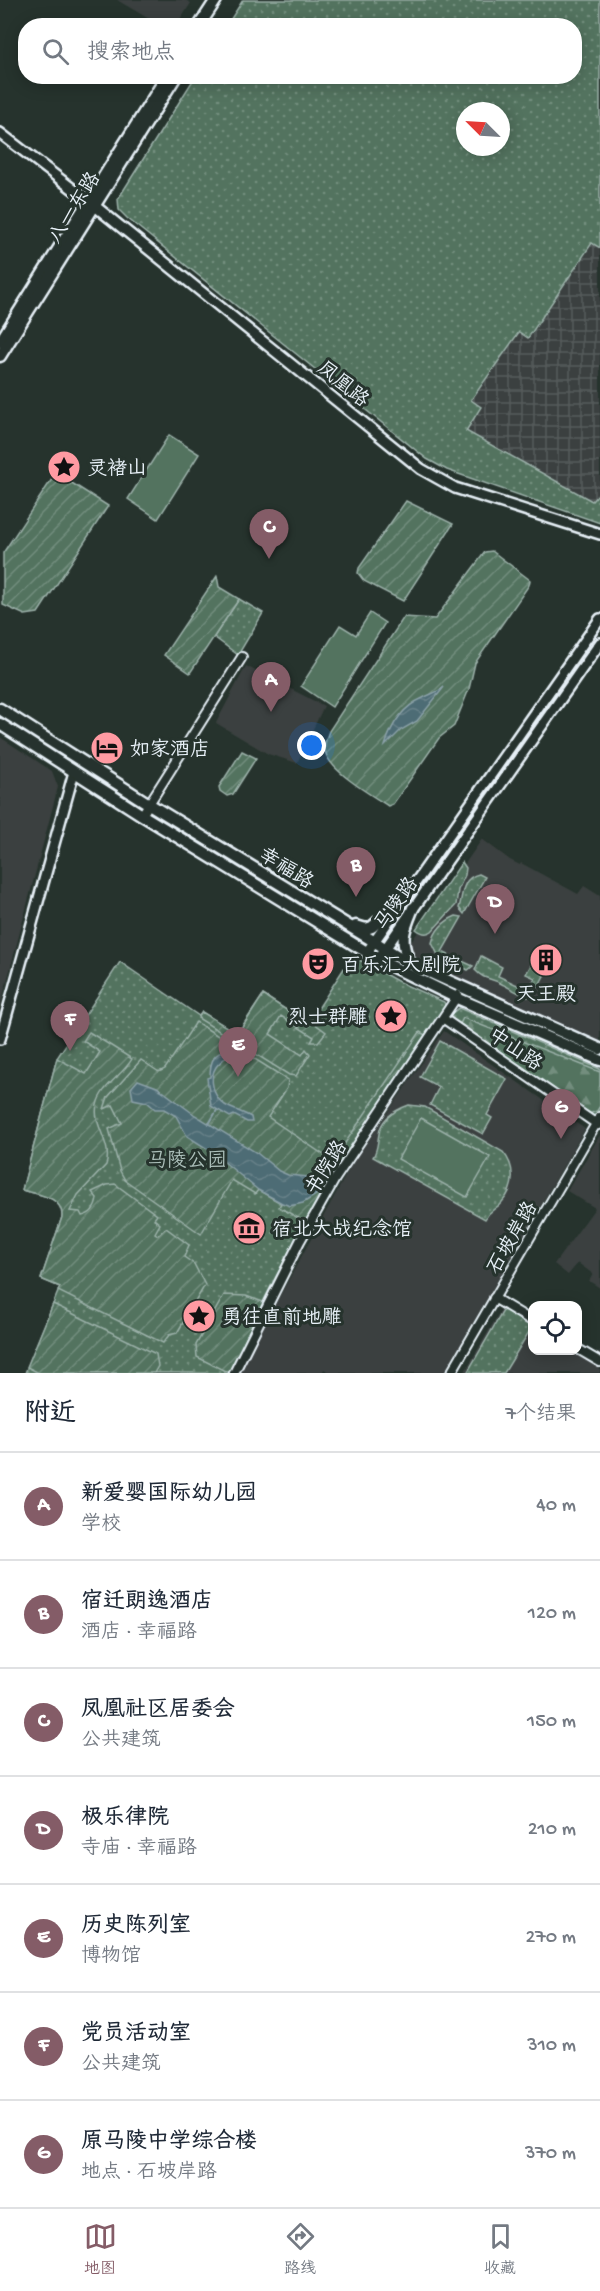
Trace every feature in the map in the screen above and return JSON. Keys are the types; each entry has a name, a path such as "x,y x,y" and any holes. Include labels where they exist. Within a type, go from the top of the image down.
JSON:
{"main road":[{"path":"204,18 216,0"},
{"path":"213,18 224,0"},
{"name":"八一东路","path":"0,356 162,84"},
{"name":"八一东路","path":"0,342 171,84"},
{"name":"幸福路","path":"0,709 149,804 459,993 600,1060"},
{"name":"幸福路","path":"0,724 142,815 367,952"},
{"path":"343,922 366,929 378,924 402,901"},
{"path":"411,964 403,948 403,937 413,908"},
{"name":"马陵路","path":"367,952 378,959"},
{"name":"幸福路","path":"378,959 600,1049"}],"street":[{"name":"凤凰路","path":"0,133 92,203 437,480 455,488 600,534"},
{"name":"马陵路","path":"367,952 600,620"},
{"name":"马陵路","path":"378,959 600,643"},
{"path":"142,815 242,657"},
{"path":"0,1039 74,772"},
{"name":"书院路","path":"234,1373 300,1241 335,1179 444,1019 459,993"},
{"name":"中山路","path":"444,1019 599,1122"},
{"name":"石坡岸路","path":"451,1373 599,1122"},
{"path":"494,1298 528,1319"},
{"path":"582,1351 600,1362"}],"shaded area":[{"path":"117,0 185,0 191,3 181,18 147,18"},
{"path":"593,243 600,248 600,492 592,501 466,431 481,407 471,401 519,332 528,338"},
{"path":"246,666 324,706 297,763 268,754 216,723"},
{"path":"0,737 52,771 58,787 0,1008"},
{"path":"482,839 510,860 520,865 521,863 578,894 584,886 600,896 600,1042 415,964 410,949 411,942"},
{"path":"444,1031 585,1129 444,1373 331,1373 324,1369 322,1373 240,1373 352,1164"},
{"path":"600,1135 600,1288 589,1281 593,1274 578,1263 568,1275 554,1264 595,1208 567,1191"},
{"path":"502,1308 528,1324 528,1355 580,1355 592,1362 600,1351 600,1373 464,1373"}],"green space":[{"path":"243,0 600,0 600,248 592,243 528,338 519,332 471,400 481,407 466,431 592,501 600,492 600,523 447,470 427,459 119,210 118,199 191,84 582,84 582,18 231,18"},
{"path":"169,435 199,454 158,519 128,499"},
{"path":"56,473 108,506 38,613 25,615 3,605 3,553"},
{"path":"406,501 453,524 403,601 364,581 358,573 359,568"},
{"path":"492,551 530,580 529,585 475,663 469,689 454,726 439,738 393,804 388,806 353,783 330,761 325,749 329,731 404,617 435,619 485,552"},
{"path":"217,576 219,587 239,599 190,673 164,655"},
{"path":"239,599 263,613 238,655 214,637"},
{"path":"370,613 385,623 332,707 301,686 340,625 356,635"},
{"path":"242,751 256,758 233,794 227,796 220,791 219,787"},
{"path":"462,862 466,868 458,890 456,905 432,931 426,933 416,929"},
{"path":"479,874 485,877 464,914 459,908 464,888 469,879"},
{"path":"456,916 462,917 442,952 473,966 468,970 438,955 432,943 441,926"},
{"name":"马陵公园","path":"352,956 399,982 444,1002 446,1007 322,1194 275,1278 229,1373 25,1373 60,1287 41,1279 62,1217 61,1210 54,1201 22,1190 57,1058 120,962 199,1016 202,1012 237,1034 263,995 308,1024"},
{"path":"481,956 502,967 498,976 528,990 535,978 526,974 534,960 538,962 536,966 546,972 538,987 534,986 528,997 475,970"},
{"path":"263,995 308,1024 311,1021 326,1032 318,1042 311,1042 314,1037 281,1016 270,1034 302,1055 306,1049 310,1054 296,1076 289,1075 198,1018 202,1012 238,1034"},
{"path":"459,1008 600,1069 600,1122 452,1021 451,1014"},
{"path":"463,1018 600,1072 600,1106 597,1111 589,1114 460,1024"},
{"path":"196,1022 288,1080 287,1088 268,1117 340,1166 305,1222 279,1207 281,1203 258,1190 255,1194 232,1180 201,1234 125,1180 120,1171 109,1129 122,1123 113,1105 104,1109 108,1097 141,1060 159,1072 165,1069"},
{"path":"89,1032 132,1059 107,1086 97,1105 97,1120 107,1150 106,1165 78,1195 70,1211 80,1212 82,1216 88,1214 93,1210 97,1198 92,1192 115,1184 157,1215 154,1219 160,1224 155,1233 158,1235 166,1228 189,1245 184,1257 194,1264 205,1285 177,1333 169,1335 163,1343 58,1291 60,1287 41,1279 62,1217 61,1210 54,1201 22,1190 57,1058 86,1074 100,1052 83,1041"},
{"path":"420,1032 427,1036 346,1157 339,1152"},
{"path":"440,1041 507,1079 487,1115 492,1118 483,1134 430,1105 439,1087 420,1077"},
{"path":"409,1105 425,1107 503,1152 507,1158 512,1171 509,1190 502,1202 485,1219 373,1157 383,1123 394,1112"},
{"path":"421,1118 490,1157 467,1197 398,1159"},
{"path":"224,1295 246,1296 263,1302 229,1373 197,1357 196,1345"},
{"path":"53,1304 156,1354 158,1366 154,1373 39,1373 27,1367"},
{"path":"504,1309 528,1324 528,1334 504,1373 467,1373"}],"water":[{"path":"444,687 417,721 401,730 385,746 394,724 409,706"},
{"path":"229,1049 226,1057 216,1067 212,1077 213,1088 221,1102 251,1117 252,1122 247,1122 234,1115 230,1117 211,1106 207,1078 210,1077 212,1062 216,1055"},
{"path":"138,1080 157,1087 195,1115 257,1153 279,1171 288,1175 319,1178 322,1186 316,1195 303,1203 290,1206 258,1190 211,1151 187,1136 176,1116 164,1109 155,1109 147,1102 133,1099 131,1088"}],"waterway":[{"path":"209,1124 217,1110"}],"place":[{"name":"灵褚山","path":"64,467"},
{"name":"凤凰社区居委会","path":"269,559"},
{"name":"新爱婴国际幼儿园","path":"271,712"},
{"name":"如家酒店","path":"107,748"},
{"name":"宿迁朗逸酒店","path":"356,897"},
{"name":"极乐律院","path":"495,934"},
{"name":"天王殿","path":"546,960"},
{"name":"百乐汇大剧院","path":"318,964"},
{"name":"烈士群雕","path":"391,1016"},
{"name":"党员活动室","path":"70,1051"},
{"name":"历史陈列室","path":"238,1077"},
{"name":"原马陵中学综合楼","path":"561,1139"},
{"name":"宿北大战纪念馆","path":"249,1228"},
{"name":"勇往直前地雕","path":"199,1316"}]}
